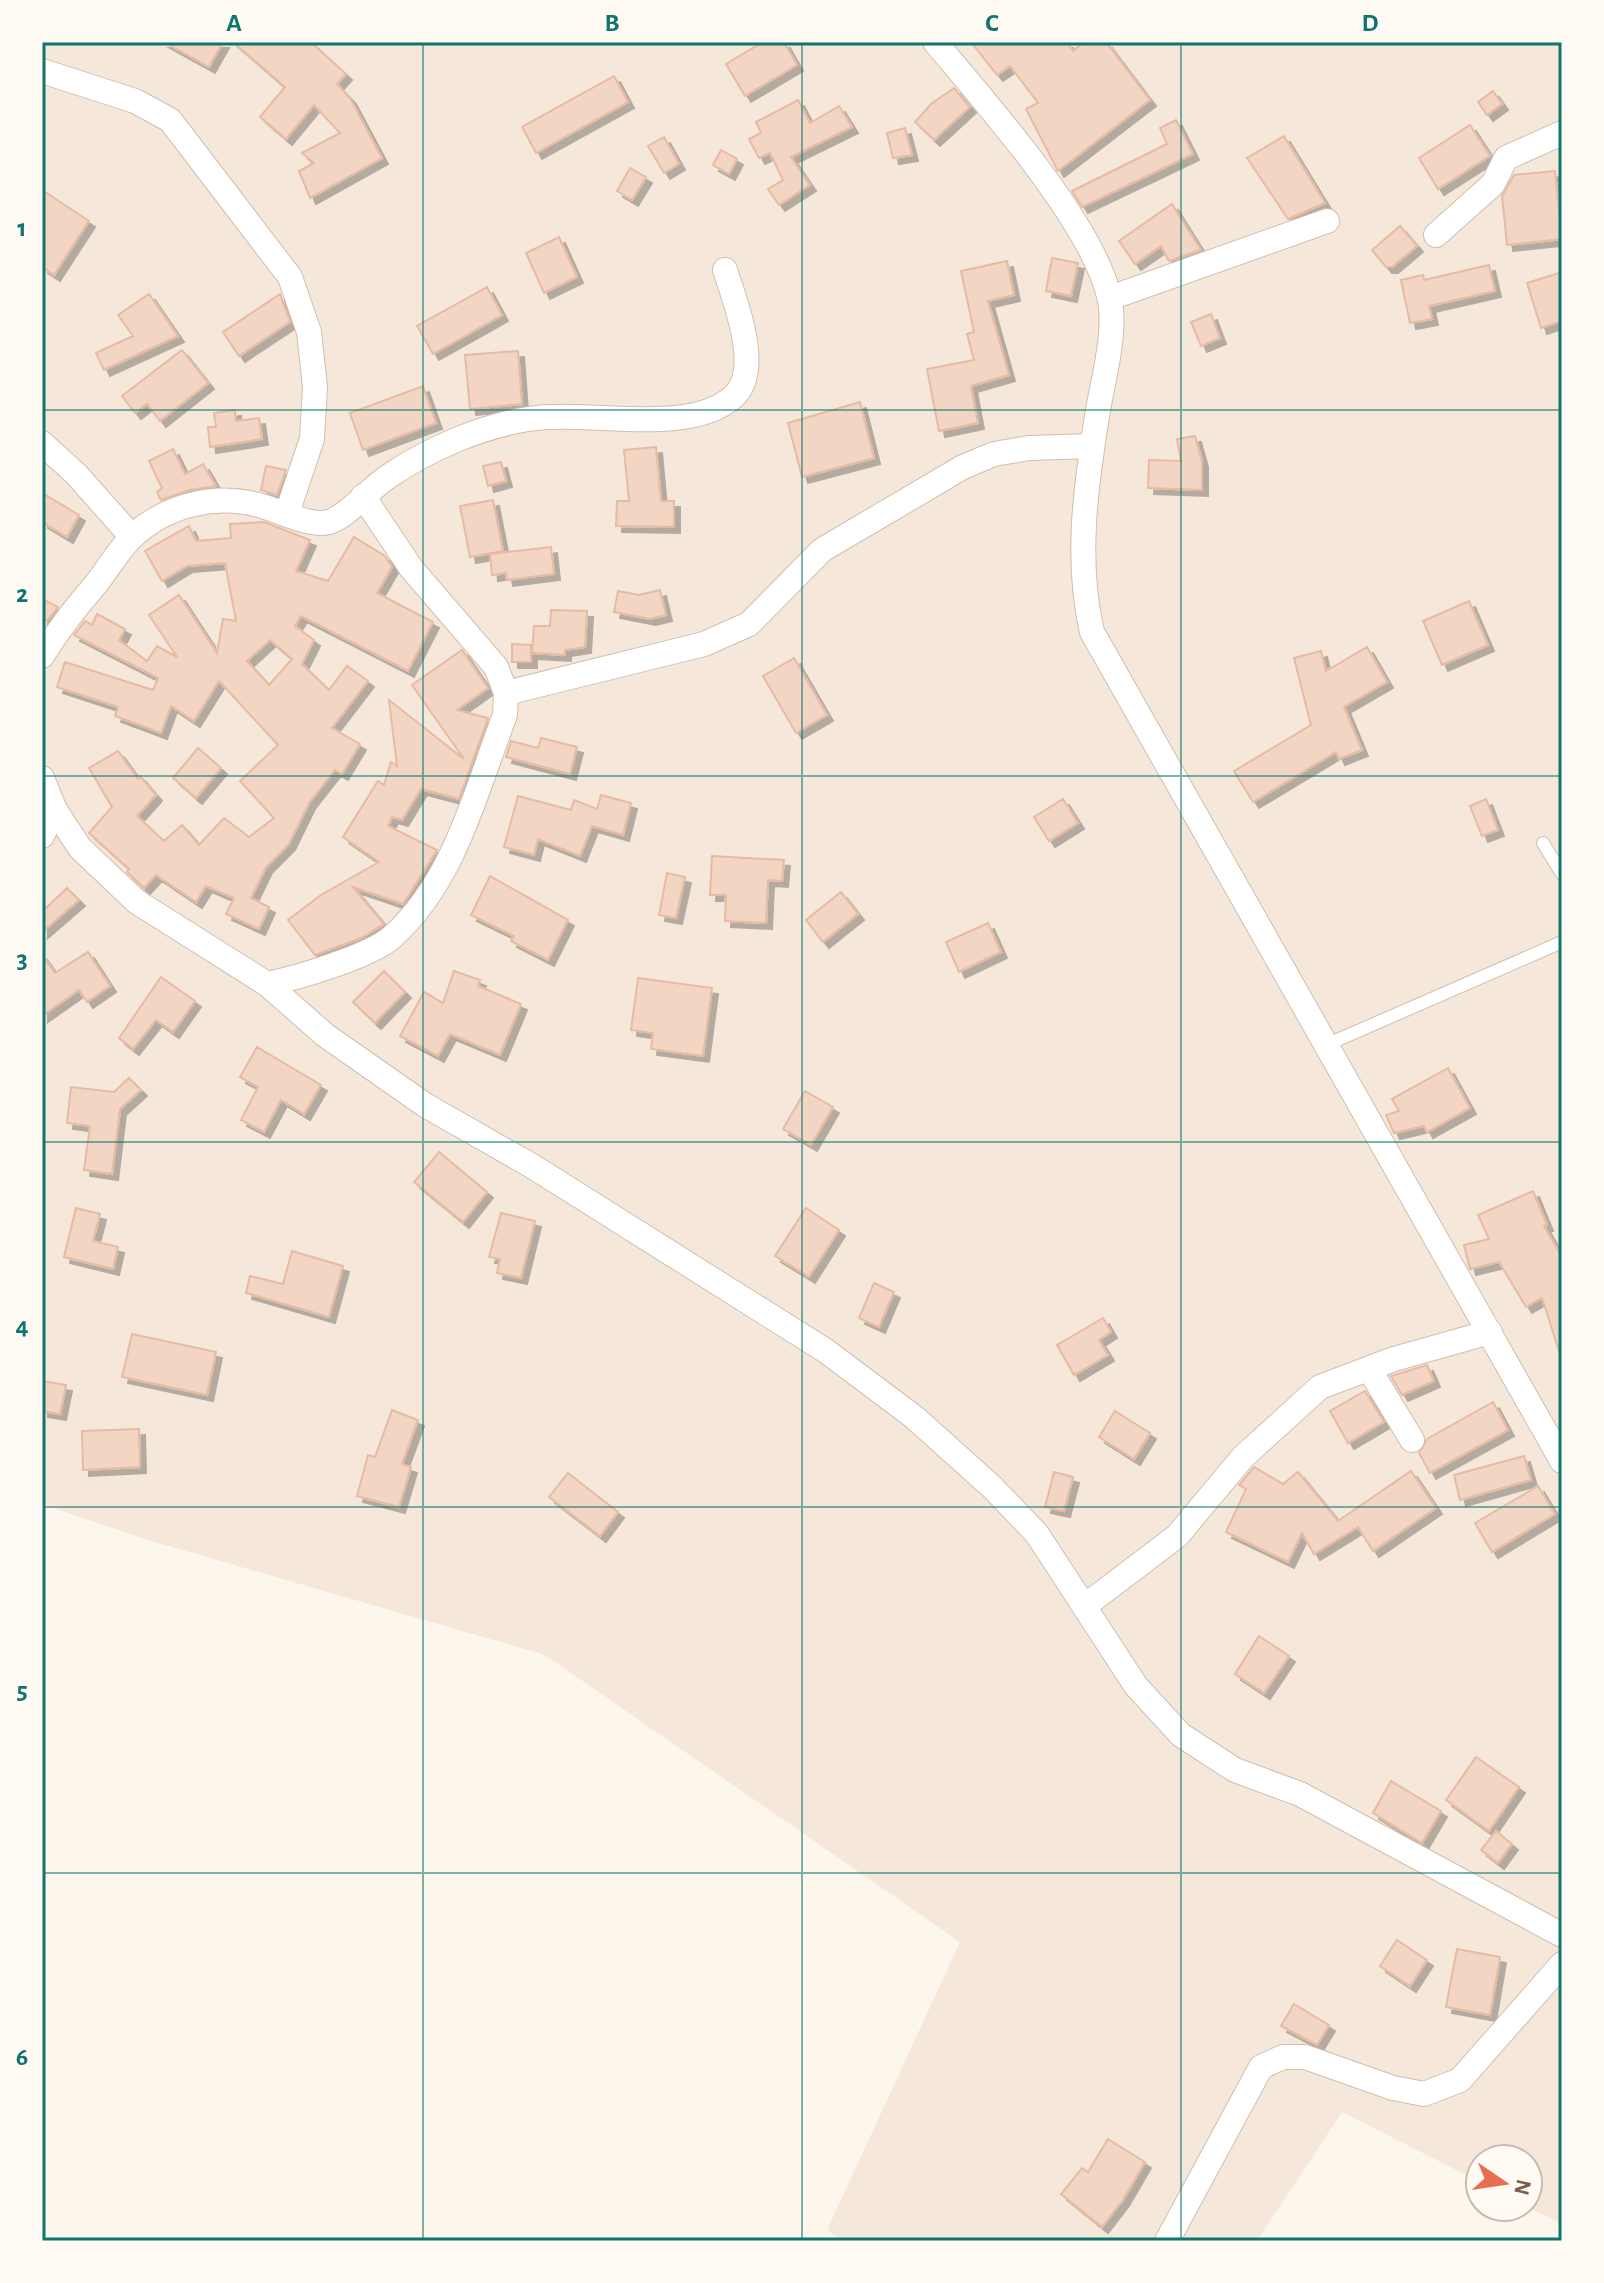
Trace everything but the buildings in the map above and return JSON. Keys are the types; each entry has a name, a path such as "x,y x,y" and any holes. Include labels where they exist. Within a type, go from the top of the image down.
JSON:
{"street":[{"path":"935,42 1006,126 1064,209 1100,272 1110,298 1109,343 1092,446 1082,579 1092,632 1562,1461"},
{"path":"42,71 135,101 170,120 290,277 309,332 315,387 312,439 287,513"},
{"path":"1436,235 1493,184 1506,158 1562,133"},
{"path":"1110,298 1327,221"},
{"path":"42,656 57,631 132,537 187,505 216,498 247,502 318,523 331,521 389,476 454,440 526,419 578,414 634,420 703,415 736,396 745,372 745,328 725,270"},
{"path":"42,443 76,474 132,537"},
{"path":"506,693 704,644 749,624 822,550 963,467 994,454 1029,448 1092,446"},
{"path":"267,984 308,976 391,938 440,880 505,715 506,693 496,667 411,568 363,496"},
{"path":"42,778 55,810 80,848 137,902 267,984 325,1035 425,1105 532,1166 826,1351 901,1407 993,1488 1037,1534 1136,1686 1181,1735 1235,1770 1300,1794 1562,1935"},
{"path":"42,836 55,810"},
{"path":"1086,1605 1177,1536 1243,1457 1320,1387 1490,1332"},
{"path":"1369,1369 1412,1440"},
{"path":"1167,2241 1261,2067 1283,2057 1305,2057 1393,2088 1424,2094 1460,2080 1562,1964"}],"lane":[{"path":"1543,843 1562,874"},
{"path":"1326,1045 1562,942"}],"shaded area":[{"path":"42,42 1562,42 1562,2224 1544,2215 1544,2143 1464,2143 1464,2174 1342,2112 1257,2241 842,2241 827,2230 960,1942 545,1655 148,1540 42,1504"}]}
